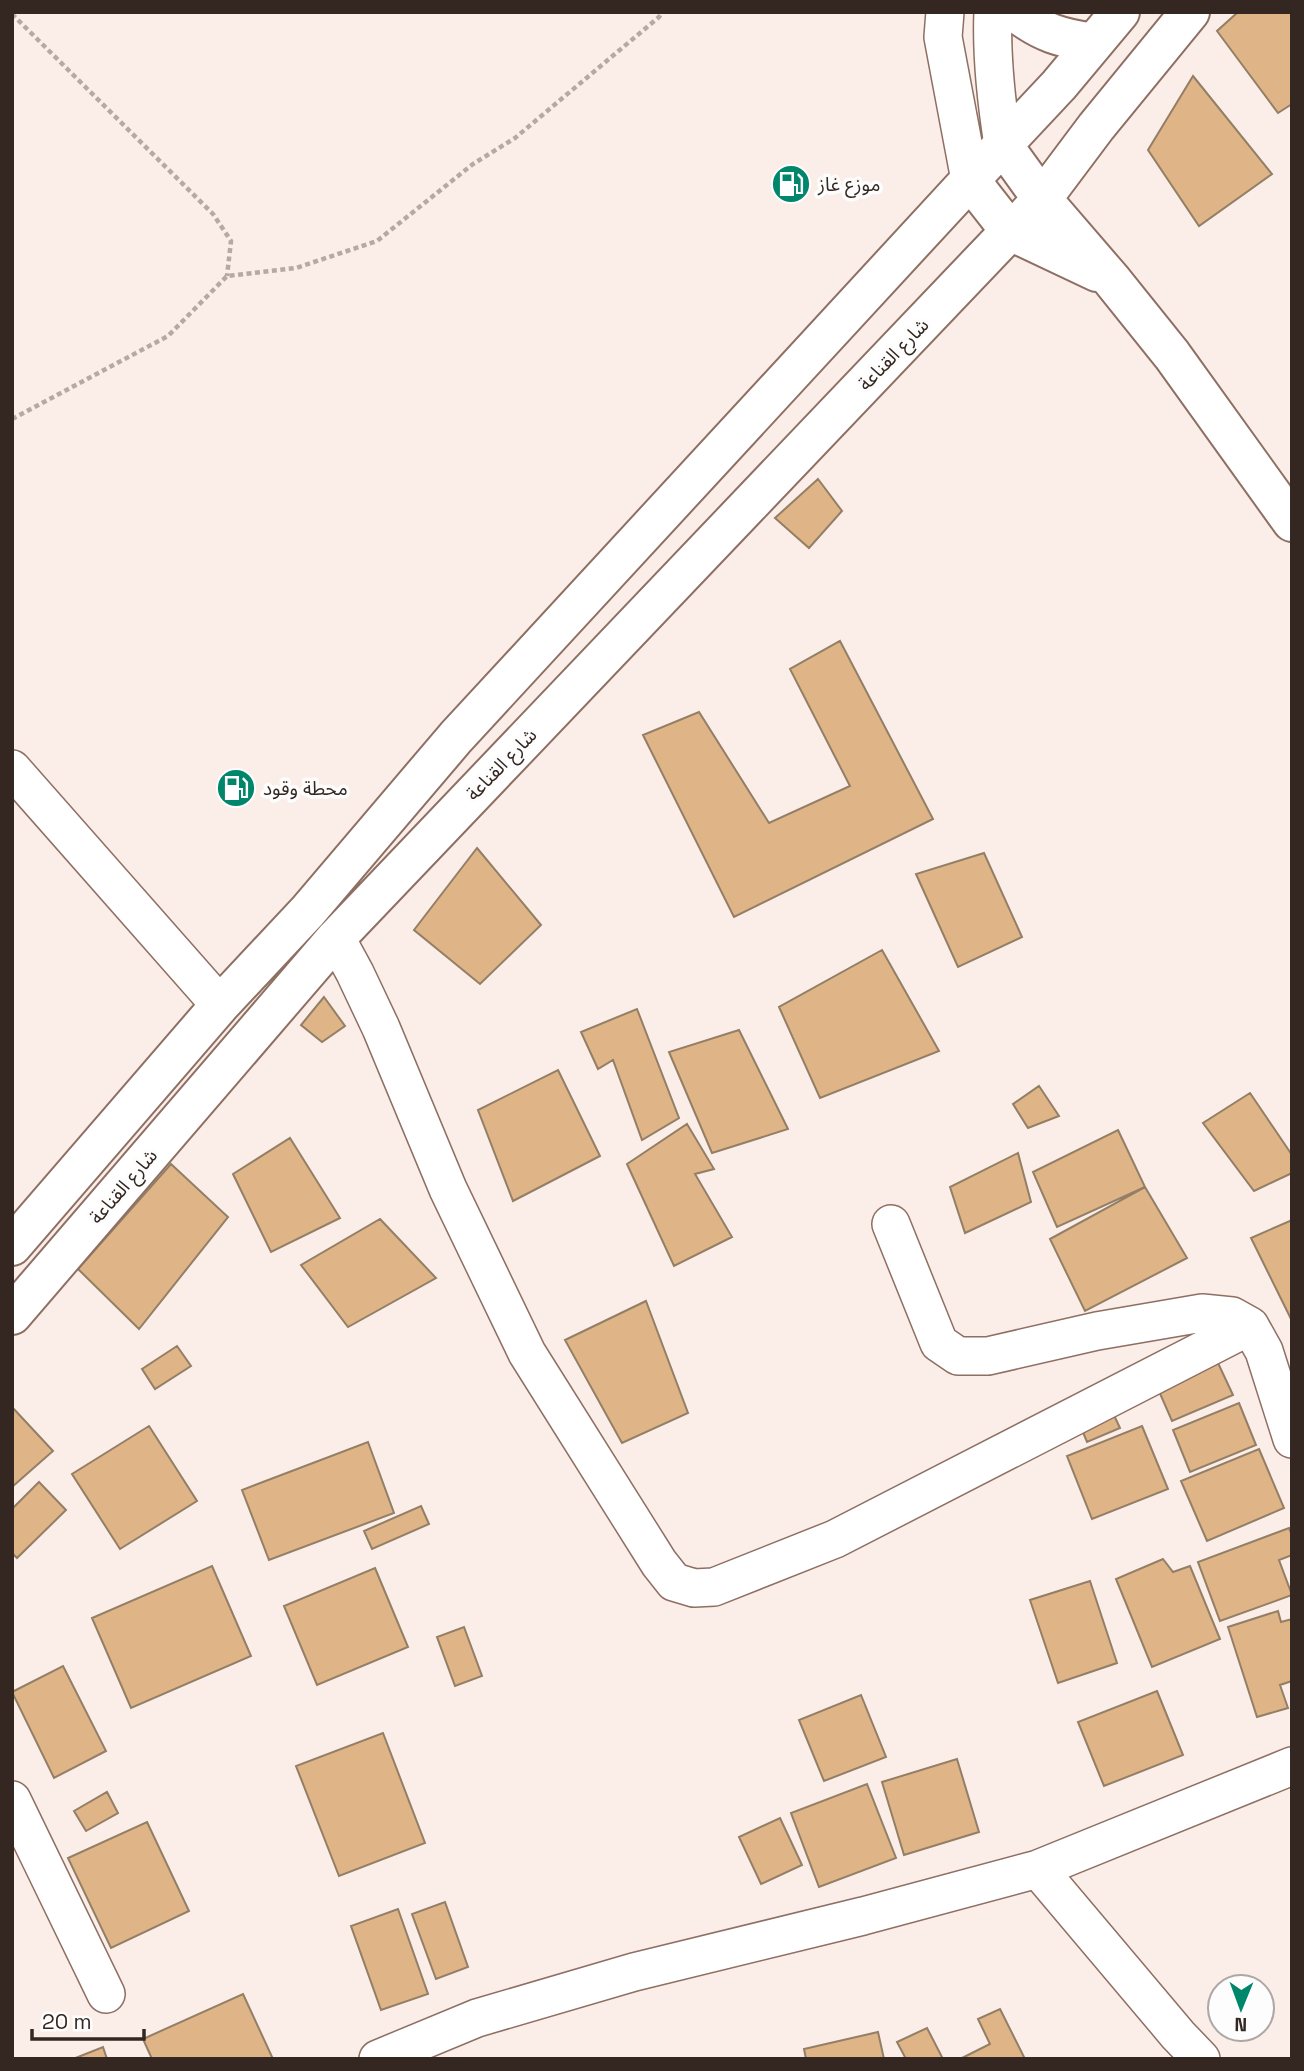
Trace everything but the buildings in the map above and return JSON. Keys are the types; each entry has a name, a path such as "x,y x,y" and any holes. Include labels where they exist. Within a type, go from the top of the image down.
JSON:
{"street":[{"path":"945,12 943,37 970,180 1010,231 1111,279"},
{"path":"993,12 991,48 1003,145 1042,199 1172,355 1292,522"},
{"path":"1015,12 1047,33 1094,43"},
{"path":"12,1246 220,1006 308,911 456,737 1059,85 1120,12"},
{"name":"شارع القناعة","path":"12,1315 336,938 1042,199 1096,127 1190,12"},
{"path":"12,769 220,1006"},
{"path":"336,938 376,1017 447,1189 527,1353 659,1563 674,1582 694,1588 714,1587 835,1539 1250,1326"},
{"path":"891,1224 939,1343 958,1356 988,1356 1097,1331 1202,1313 1232,1316 1250,1326 1264,1351 1292,1439"},
{"path":"377,2059 477,2018 634,1972 863,1916 1038,1869 1222,1797 1292,1766"},
{"path":"12,1800 106,1994"},
{"path":"1038,1869 1201,2059"}],"path":[{"path":"227,276 296,268 377,241 473,164 515,138 662,12"},
{"path":"12,14 213,214 231,241 227,276 168,336 12,419"}],"place":[{"name":"موزع غاز","path":"791,184"},
{"name":"محطة وقود","path":"236,788"}]}
